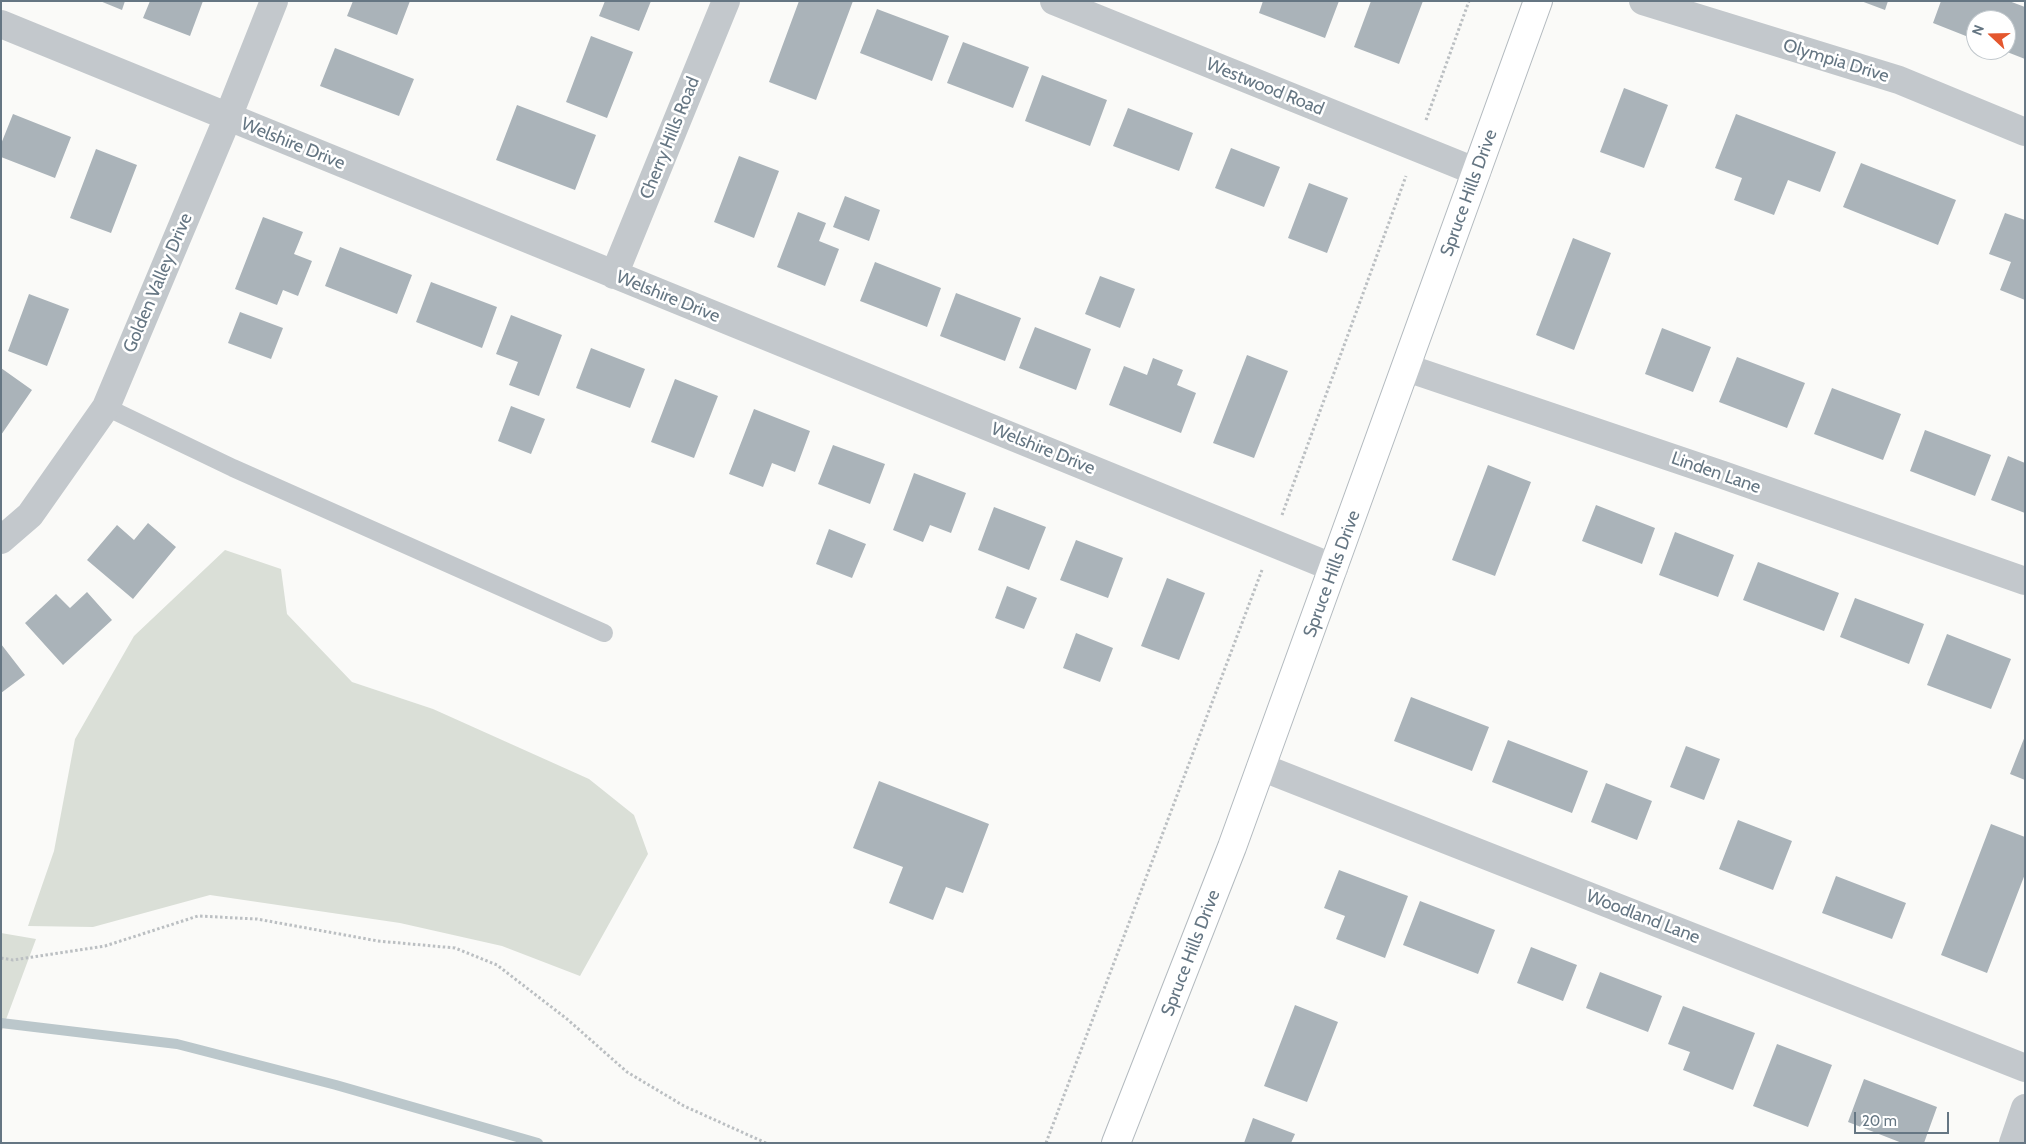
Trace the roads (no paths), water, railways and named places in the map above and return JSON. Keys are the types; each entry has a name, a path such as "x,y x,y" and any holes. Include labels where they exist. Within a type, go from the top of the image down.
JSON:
{"main road":[{"name":"Spruce Hills Drive","path":"1116,1143 1229,856 1407,368 1538,1"}],"street":[{"name":"Golden Valley Drive","path":"1,540 30,515 106,407 228,117 274,1"},
{"name":"Cherry Hills Road","path":"614,275 726,1"},
{"name":"Westwood Road","path":"1054,1 1477,172"},
{"name":"Olympia Drive","path":"1643,1 1899,80 2025,132"},
{"name":"Welshire Drive","path":"1,24 1334,568"},
{"name":"Linden Lane","path":"1407,368 1723,475 2025,581"},
{"name":"Woodland Lane","path":"1261,767 2025,1068"},
{"path":"2013,1143 2025,1108"}],"lane":[{"path":"106,407 233,468 604,633"}],"waterway":[{"path":"1,1023 177,1044 336,1085 538,1143"}]}
